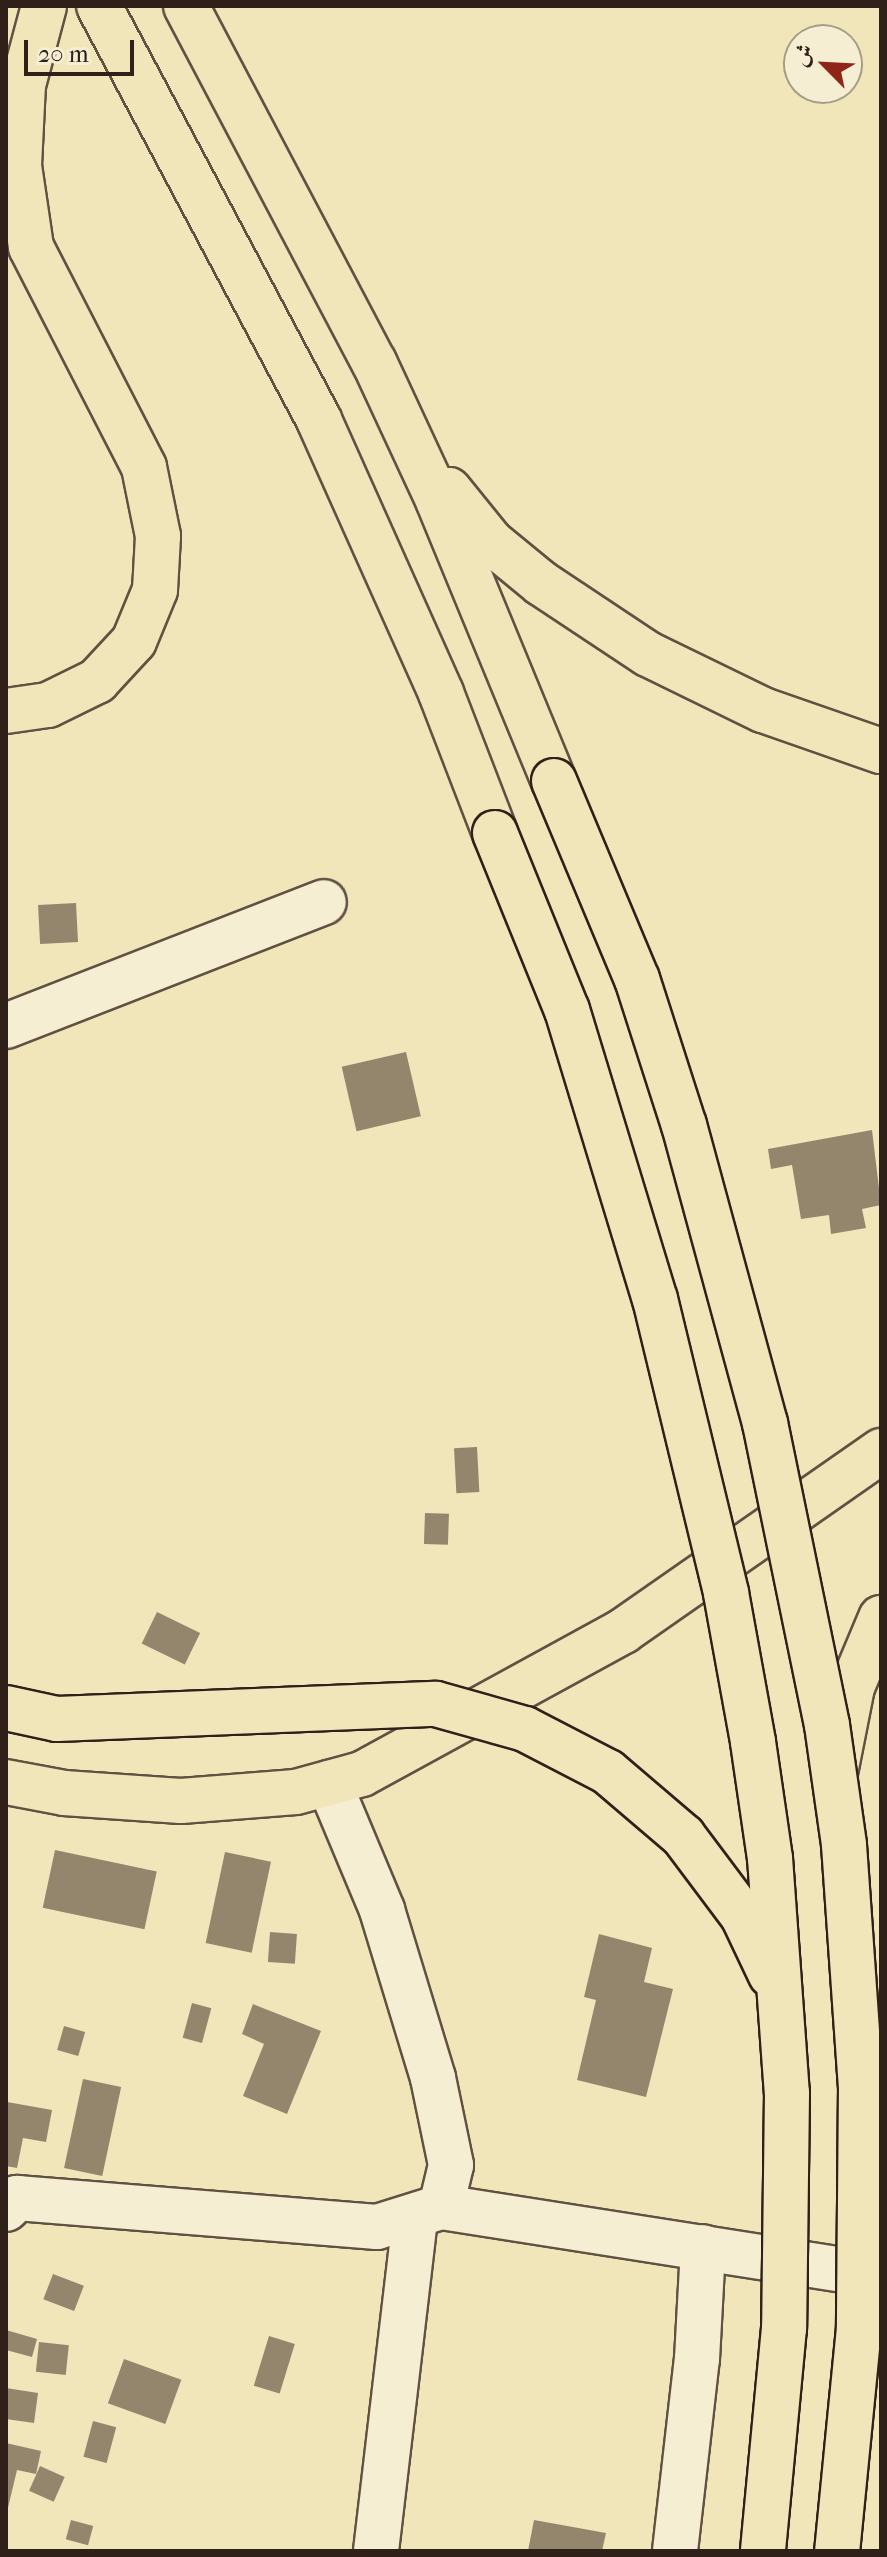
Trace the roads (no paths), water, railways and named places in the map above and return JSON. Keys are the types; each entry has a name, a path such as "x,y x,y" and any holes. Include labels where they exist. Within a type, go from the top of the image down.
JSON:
{"main road":[{"path":"6,711 48,705 97,681 134,641 155,590 158,536 144,467 31,247 19,166 23,98 44,6"},
{"path":"99,6 319,420 435,679 567,1010 614,1154 692,1446 751,1727 783,2007 788,2122 784,2328 763,2551"},
{"path":"186,6 305,226 413,445 637,979 727,1274 798,1572 834,1778 861,2086 859,2328 837,2551"},
{"path":"413,445 491,542 593,620 648,654 752,705 881,751"},
{"path":"6,1782 108,1798 181,1801 296,1792 362,1774 623,1631 881,1451"},
{"path":"834,1778 852,1687 881,1618"},
{"path":"6,1708 57,1719 436,1704 525,1729 608,1772 683,1836 743,1916 783,2007"}],"street":[{"path":"6,1026 324,902"},
{"path":"329,1783 382,1910 433,2078 451,2165 428,2212 376,2551"},
{"path":"6,2209 17,2198 377,2227 428,2212 703,2247 881,2276"},
{"path":"675,2551 697,2359 703,2247"}]}
